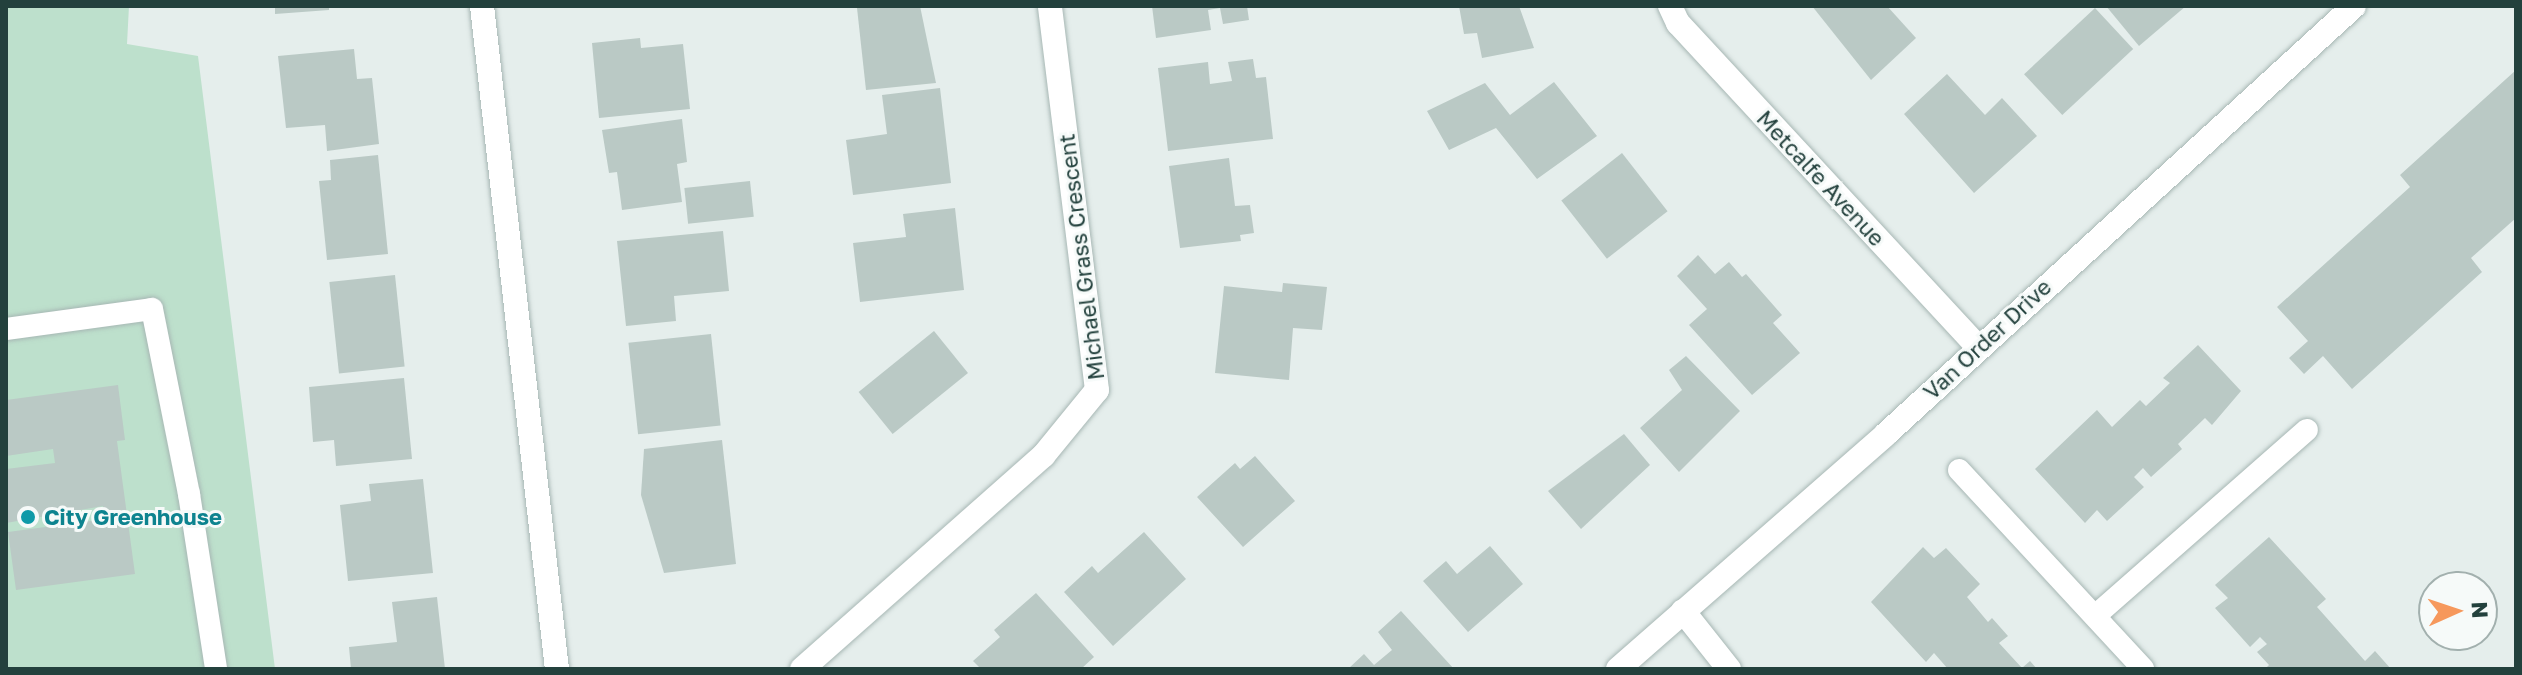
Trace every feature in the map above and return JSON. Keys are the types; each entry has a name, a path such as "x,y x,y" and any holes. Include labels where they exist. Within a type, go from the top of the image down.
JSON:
{"street":[{"path":"482,6 557,669"},
{"name":"Michael Grass Crescent","path":"802,669 1043,456 1097,390 1050,6"},
{"name":"Metcalfe Avenue","path":"1670,6 1678,23 1977,346"},
{"name":"Van Order Drive","path":"1618,669 2354,6"},
{"path":"1683,611 1729,669"}],"lane":[{"path":"6,329 152,309 189,494 216,669"},
{"path":"2095,616 2307,430"},
{"path":"1959,470 2143,669"}],"green space":[{"path":"6,6 129,6 127,44 198,56 275,669 6,669"}],"building":[{"path":"275,6 329,6 329,10 275,14"},
{"path":"920,6 936,83 866,90 857,8"},
{"path":"1152,6 1247,6 1249,20 1223,24 1220,8 1208,10 1211,30 1156,38"},
{"path":"1459,6 1519,6 1534,48 1482,58 1477,33 1464,34"},
{"path":"1812,6 1887,6 1916,38 1871,80"},
{"path":"2106,6 2186,6 2139,46"},
{"path":"2095,8 2133,49 2062,115 2024,74"},
{"path":"640,38 641,48 683,44 690,109 599,118 592,43"},
{"path":"354,49 357,79 372,78 379,144 327,151 325,125 286,128 278,56"},
{"path":"1253,59 1256,78 1266,77 1273,139 1168,151 1158,68 1208,62 1210,84 1232,81 1228,62"},
{"path":"2516,70 2516,218 2471,258 2482,272 2352,389 2323,356 2304,374 2289,358 2308,341 2277,307 2410,187 2400,175"},
{"path":"1947,74 1985,115 2002,98 2037,136 1974,193 1904,114"},
{"path":"1554,82 1597,136 1537,179 1496,128 1449,150 1427,111 1485,83 1510,115"},
{"path":"940,88 951,183 853,195 846,140 887,134 882,95"},
{"path":"682,119 687,162 677,164 682,202 622,210 617,172 609,173 602,130"},
{"path":"1622,153 1668,211 1607,259 1561,200"},
{"path":"378,155 388,254 327,260 319,181 331,180 330,160"},
{"path":"1229,158 1235,206 1250,205 1254,233 1240,235 1241,241 1180,248 1169,166"},
{"path":"750,181 754,217 688,224 684,188"},
{"path":"955,208 964,290 860,302 853,243 906,237 903,214"},
{"path":"723,231 729,291 674,296 676,321 626,326 617,241"},
{"path":"1698,255 1715,274 1729,262 1742,277 1746,274 1782,315 1773,323 1800,353 1752,395 1689,325 1707,309 1677,276"},
{"path":"395,275 405,366 339,373 329,282"},
{"path":"1283,283 1327,287 1322,330 1293,328 1289,380 1215,373 1224,286 1282,292"},
{"path":"934,331 968,373 893,434 859,392"},
{"path":"711,334 721,425 638,434 628,343"},
{"path":"2198,345 2241,391 2212,425 2205,418 2178,444 2182,449 2151,477 2143,468 2134,477 2144,487 2107,521 2097,510 2085,523 2035,469 2097,410 2112,427 2140,400 2146,406 2170,383 2163,378"},
{"path":"1686,356 1740,411 1679,472 1640,428 1682,390 1669,370"},
{"path":"404,378 412,459 336,466 334,440 313,442 309,387"},
{"name":"City Greenhouse","path":"118,385 125,440 117,441 135,574 16,590 8,532 105,519 103,506 6,523 6,469 55,463 53,449 6,456 6,400"},
{"path":"1624,434 1650,465 1581,529 1548,491"},
{"path":"722,440 736,564 664,573 641,495 644,449"},
{"path":"1255,456 1295,501 1243,547 1197,497 1235,463 1240,469"},
{"path":"423,479 433,573 348,581 340,505 371,501 369,484"},
{"path":"1144,532 1186,579 1113,646 1064,592 1092,566 1098,573"},
{"path":"2269,537 2326,599 2317,607 2365,661 2375,651 2391,669 2265,669 2269,665 2257,652 2267,644 2260,637 2250,647 2215,608 2228,598 2215,585"},
{"path":"1490,546 1523,584 1468,632 1423,581 1446,561 1457,574"},
{"path":"1923,547 1934,558 1946,548 1980,584 1967,597 1988,622 1992,618 2008,636 1999,643 2022,668 2030,661 2037,669 1948,669 1934,653 1926,662 1871,602"},
{"path":"1036,593 1094,657 1081,669 981,669 973,661 1000,637 994,630"},
{"path":"437,597 445,669 351,669 349,647 397,642 392,602"},
{"path":"1401,611 1454,669 1348,669 1364,654 1374,665 1392,650 1378,632"}],"place":[{"name":"City Greenhouse","path":"28,517"}]}
